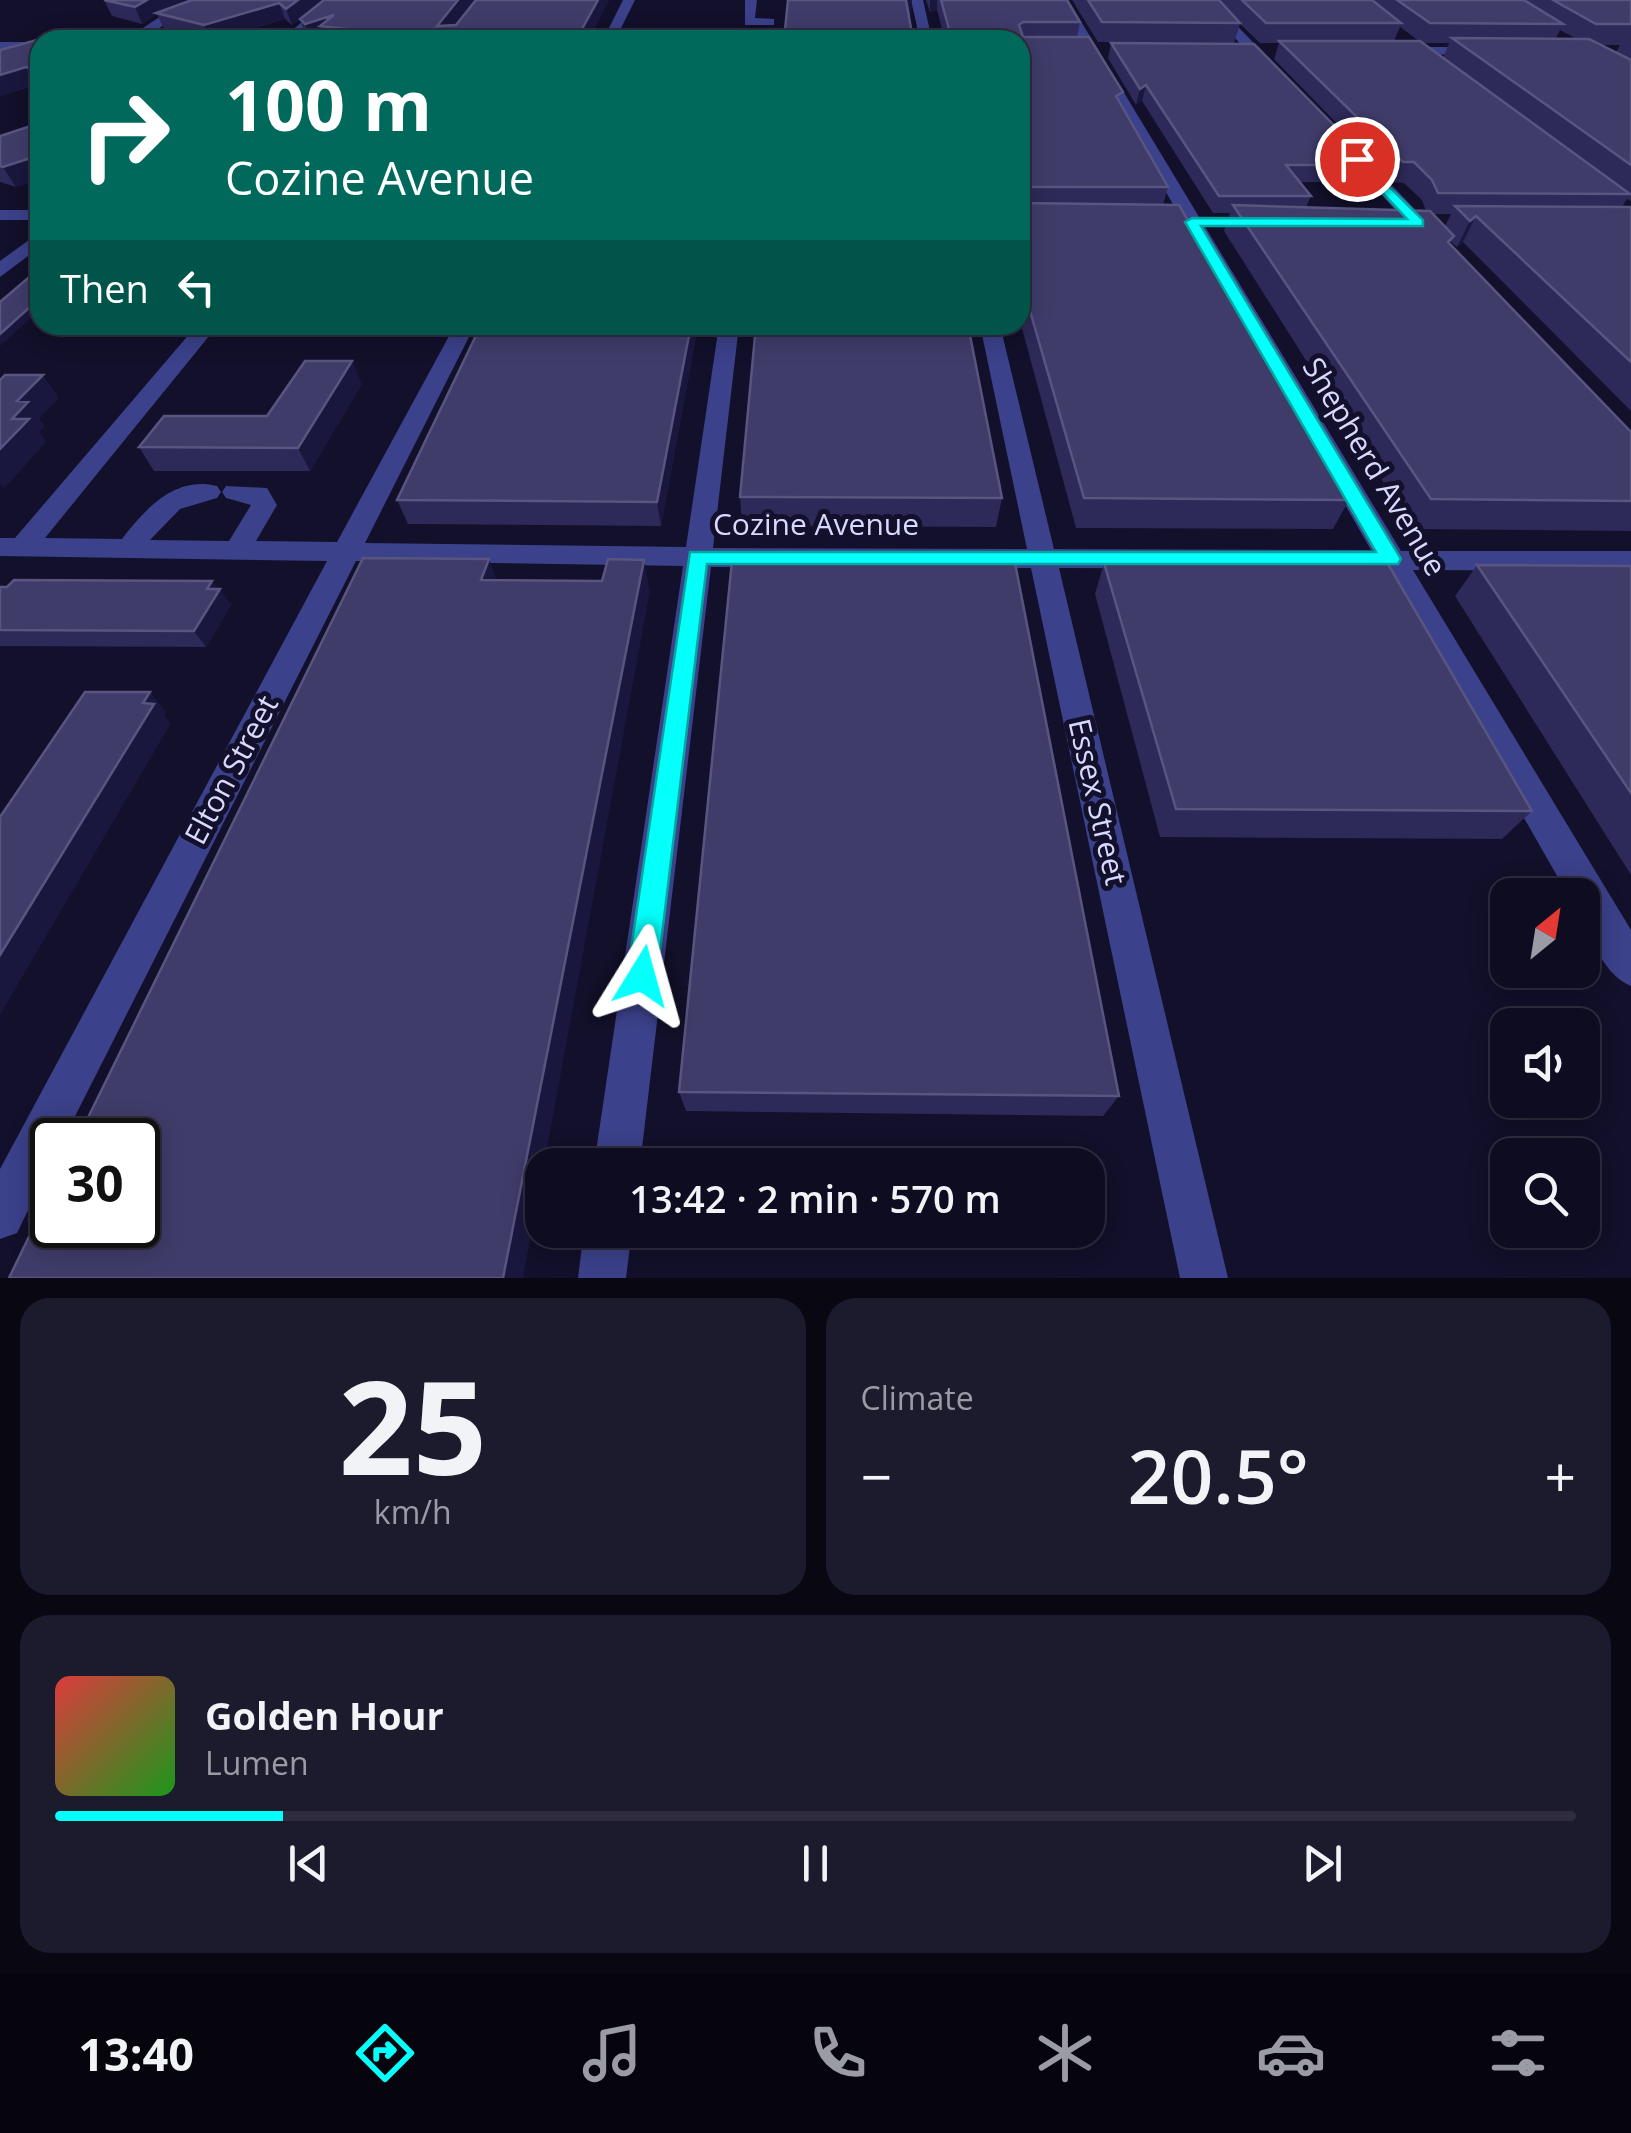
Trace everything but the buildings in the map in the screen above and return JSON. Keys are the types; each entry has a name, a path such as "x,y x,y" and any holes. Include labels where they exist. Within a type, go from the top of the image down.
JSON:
{"street":[{"path":"147,30 171,15 226,0"},
{"path":"614,30 629,0"},
{"path":"751,0 749,22 771,17 769,30"},
{"path":"917,0 924,30"},
{"name":"Shepherd Avenue","path":"1062,0 1631,967"},
{"path":"1206,0 1286,84"},
{"path":"299,30 336,1 353,1"},
{"path":"158,2 159,12 171,15"},
{"path":"1394,33 1441,69"},
{"path":"0,46 30,46"},
{"path":"0,53 16,46"},
{"path":"1383,51 1509,52"},
{"path":"1326,126 1449,256"},
{"path":"0,215 30,216"},
{"path":"1395,223 1441,224"},
{"path":"0,271 30,246"},
{"path":"11,547 199,335"},
{"name":"Elton Street","path":"0,1216 460,335"},
{"path":"619,1148 728,335"},
{"name":"Essex Street","path":"992,335 1204,1278"},
{"path":"130,549 164,504 186,493 208,492"},
{"path":"236,492 258,494 264,505 237,550"},
{"name":"Cozine Avenue","path":"11,547 698,557 1631,562"},
{"path":"602,1278 606,1248"}],"route":[{"path":"642,976 698,557 1390,559 1192,222 1418,223 1357,159"}]}
